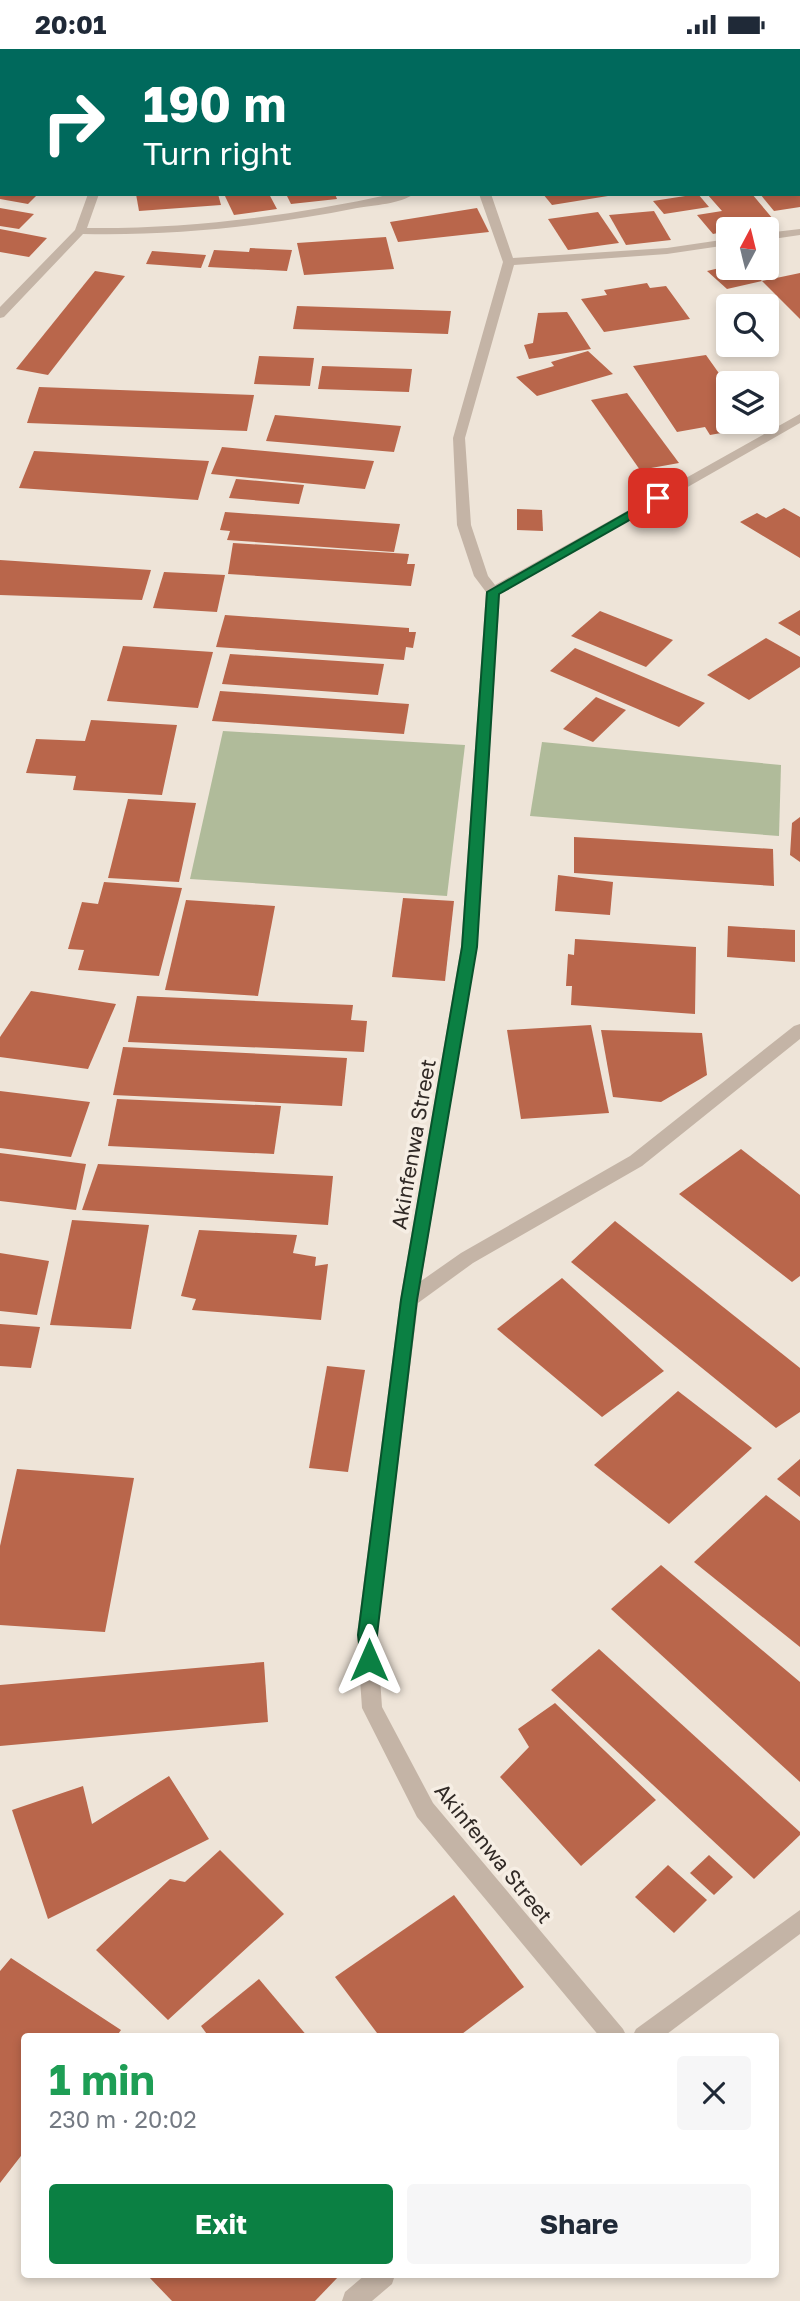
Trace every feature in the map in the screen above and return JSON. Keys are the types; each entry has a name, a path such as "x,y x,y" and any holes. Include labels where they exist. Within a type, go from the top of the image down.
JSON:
{"street":[{"path":"0,314 80,231 93,196"},
{"path":"80,231 176,230 249,223 398,196"},
{"path":"486,196 509,262 459,438 464,525 481,576 493,592 800,418"},
{"path":"779,235 800,232"},
{"path":"509,262 667,251 716,244"},
{"name":"Akinfenwa Street","path":"493,592 469,947 409,1300 368,1635 372,1708 425,1809 612,2033"},
{"path":"409,1300 467,1258 636,1161 800,1030"},
{"path":"649,2033 800,1921"},
{"path":"354,2301 380,2278"}],"green space":[{"path":"223,731 465,745 447,896 190,879"},
{"path":"542,742 781,765 779,836 530,816"}],"building":[{"path":"0,196 36,196 28,204 0,199"},
{"path":"136,196 219,196 221,205 139,211"},
{"path":"225,196 270,196 277,209 234,215"},
{"path":"287,196 336,196 337,199 291,204"},
{"path":"545,196 608,196 552,205"},
{"path":"700,196 709,207 664,214 653,201"},
{"path":"709,196 754,196 771,217 716,217 716,233 713,234 697,215 722,211"},
{"path":"762,196 800,196 800,207 774,211"},
{"path":"0,208 34,214 19,229 0,226"},
{"path":"477,208 489,232 398,242 390,222"},
{"path":"654,211 671,240 626,245 609,215"},
{"path":"598,212 619,243 568,250 548,219"},
{"path":"0,229 47,238 29,257 0,252"},
{"path":"386,237 394,269 304,275 297,243"},
{"path":"250,248 292,250 287,271 208,267 214,250 249,252"},
{"path":"152,251 206,255 201,268 146,264"},
{"path":"716,269 716,279 707,271"},
{"path":"95,271 125,276 48,375 16,369"},
{"path":"800,273 800,319 779,298 779,294 775,294 762,281 779,280 779,277"},
{"path":"717,280 762,281 727,289"},
{"path":"647,283 650,288 666,286 690,319 604,332 581,299 607,295 604,290"},
{"path":"297,306 451,311 448,334 293,329"},
{"path":"567,312 591,349 529,359 524,345 533,343 538,313"},
{"path":"588,351 613,374 537,396 516,377 554,366 551,362"},
{"path":"706,355 717,371 716,434 710,435 705,427 677,432 633,366"},
{"path":"259,356 314,358 310,386 254,384"},
{"path":"322,366 412,369 409,392 318,389"},
{"path":"39,387 254,395 247,431 27,423"},
{"path":"627,393 679,463 640,470 591,400"},
{"path":"275,415 401,426 394,452 266,441"},
{"path":"222,447 374,461 365,489 211,474"},
{"path":"34,451 209,461 198,500 19,488"},
{"path":"236,479 304,485 299,504 229,498"},
{"path":"784,508 800,517 800,558 740,522 757,513 766,518"},
{"path":"517,509 542,510 543,531 517,530"},
{"path":"225,512 400,524 394,552 227,540 230,531 220,530"},
{"path":"233,543 409,554 407,564 415,564 411,586 228,574"},
{"path":"0,560 151,570 142,600 0,595"},
{"path":"164,572 225,575 217,612 153,608"},
{"path":"800,610 800,636 778,623"},
{"path":"600,611 673,640 646,667 571,636"},
{"path":"225,615 409,628 409,632 416,632 413,648 406,647 404,660 216,647"},
{"path":"766,638 800,657 800,667 749,700 707,675"},
{"path":"123,646 213,652 198,708 107,701"},
{"path":"575,648 705,703 679,727 550,671"},
{"path":"230,654 384,664 378,695 222,684"},
{"path":"220,691 409,704 404,734 212,721"},
{"path":"596,697 626,710 593,742 563,729"},
{"path":"91,720 177,725 162,795 73,790 76,776 26,773 36,739 85,741"},
{"path":"128,799 196,803 179,882 108,878"},
{"path":"800,817 800,862 790,855 792,823"},
{"path":"574,837 773,849 774,886 574,873"},
{"path":"558,875 613,882 610,915 555,911"},
{"path":"104,882 182,888 159,976 78,970 84,950 68,949 82,902 98,904"},
{"path":"403,898 454,901 445,981 392,977"},
{"path":"186,900 275,906 258,996 165,990"},
{"path":"728,926 795,930 795,962 727,957"},
{"path":"575,939 696,947 695,1014 571,1005 572,986 566,986 568,954 574,955"},
{"path":"31,991 116,1004 88,1069 0,1057 0,1037"},
{"path":"137,996 353,1005 351,1020 367,1021 364,1052 128,1042"},
{"path":"591,1025 609,1113 521,1119 507,1030"},
{"path":"601,1030 702,1033 707,1075 661,1102 613,1097"},
{"path":"123,1047 347,1058 342,1106 113,1095"},
{"path":"0,1091 90,1102 71,1157 0,1148"},
{"path":"117,1099 281,1106 274,1154 108,1146"},
{"path":"741,1149 800,1195 800,1276 792,1282 679,1194"},
{"path":"0,1153 86,1164 76,1210 0,1201"},
{"path":"98,1164 333,1176 328,1225 82,1210"},
{"path":"72,1220 149,1225 131,1329 50,1325"},
{"path":"615,1221 800,1368 800,1412 776,1428 571,1262"},
{"path":"199,1230 297,1235 293,1253 316,1257 315,1266 328,1264 321,1320 192,1310 196,1299 181,1296"},
{"path":"0,1253 49,1261 37,1315 0,1311"},
{"path":"562,1278 664,1371 602,1417 497,1329"},
{"path":"0,1324 40,1327 31,1368 0,1366"},
{"path":"327,1366 365,1370 348,1472 309,1468"},
{"path":"678,1391 752,1448 669,1524 594,1465"},
{"path":"800,1459 800,1497 777,1479"},
{"path":"17,1469 134,1478 105,1632 0,1625 0,1546"},
{"path":"766,1495 800,1521 800,1647 694,1562"},
{"path":"661,1565 800,1682 800,1782 611,1609"},
{"path":"599,1649 800,1832 754,1879 551,1690"},
{"path":"264,1662 268,1722 0,1746 0,1685"},
{"path":"555,1703 656,1800 581,1866 500,1777 529,1747 518,1729"},
{"path":"169,1776 209,1839 48,1919 12,1810 83,1786 92,1824"},
{"path":"220,1850 284,1914 168,2020 96,1950 170,1879 185,1882"},
{"path":"709,1855 733,1877 714,1895 690,1873"},
{"path":"668,1865 707,1900 674,1933 635,1897"},
{"path":"454,1895 524,1987 463,2033 377,2033 335,1977"},
{"path":"11,1958 121,2030 119,2033 21,2033 21,2156 0,2183 0,1971"},
{"path":"259,1979 305,2033 206,2033 201,2026"},
{"path":"150,2278 337,2278 315,2301 172,2301"}],"route":[{"path":"369,1660 368,1635 409,1300 469,947 493,592 658,498"}]}
